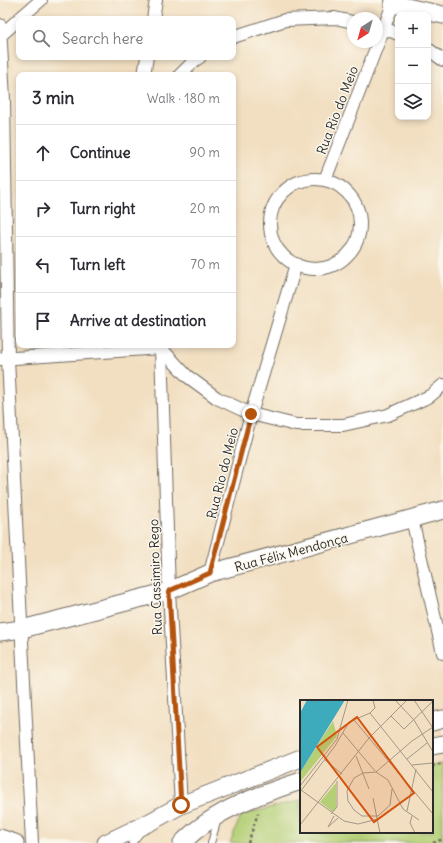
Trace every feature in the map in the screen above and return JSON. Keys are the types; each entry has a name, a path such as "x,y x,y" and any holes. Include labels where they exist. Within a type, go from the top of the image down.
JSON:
{"main road":[{"path":"394,2 443,15"},
{"name":"Rua Félix Mendonça","path":"0,632 22,629 169,591 210,573 443,510"},
{"path":"433,722 443,719"},
{"path":"433,746 443,744"},
{"path":"106,843 181,805 300,758"},
{"path":"182,843 211,819 263,793 300,782"},
{"path":"0,838 15,843"}],"street":[{"path":"23,16 42,0"},
{"path":"153,16 156,0"},
{"name":"Rua Rio do Meio","path":"383,23 394,2"},
{"path":"236,36 285,20 335,18 347,21"},
{"path":"16,21 0,32 4,100 4,359 22,629 32,843"},
{"path":"383,28 395,33"},
{"name":"Rua Rio do Meio","path":"325,180 373,48"},
{"path":"431,50 443,60"},
{"path":"144,72 146,60"},
{"path":"183,72 196,60"},
{"path":"309,179 325,180 339,185 351,195 358,209 360,224 358,238 351,252 340,262 326,268 311,268 296,264 283,255 274,241 270,225 272,209 280,194 293,184 309,179"},
{"name":"Rua Rio do Meio","path":"210,573 251,414 296,264"},
{"path":"4,359 136,348"},
{"name":"Rua Cassimiro Rego","path":"160,348 169,591 181,805"},
{"path":"162,348 187,376 217,398 251,414 296,425 343,425 388,416 430,396 443,385"},
{"path":"412,519 443,653"}],"lane":[{"path":"211,843 219,815"},
{"path":"132,843 150,822"}],"path":[{"path":"433,766 443,764"},
{"path":"248,843 259,811"},
{"path":"433,843 443,839"}],"green space":[{"path":"443,763 443,843 230,843 241,815 300,800 300,833 433,833 433,766"}],"route":[{"path":"181,805 169,591 210,573 251,414"}]}
